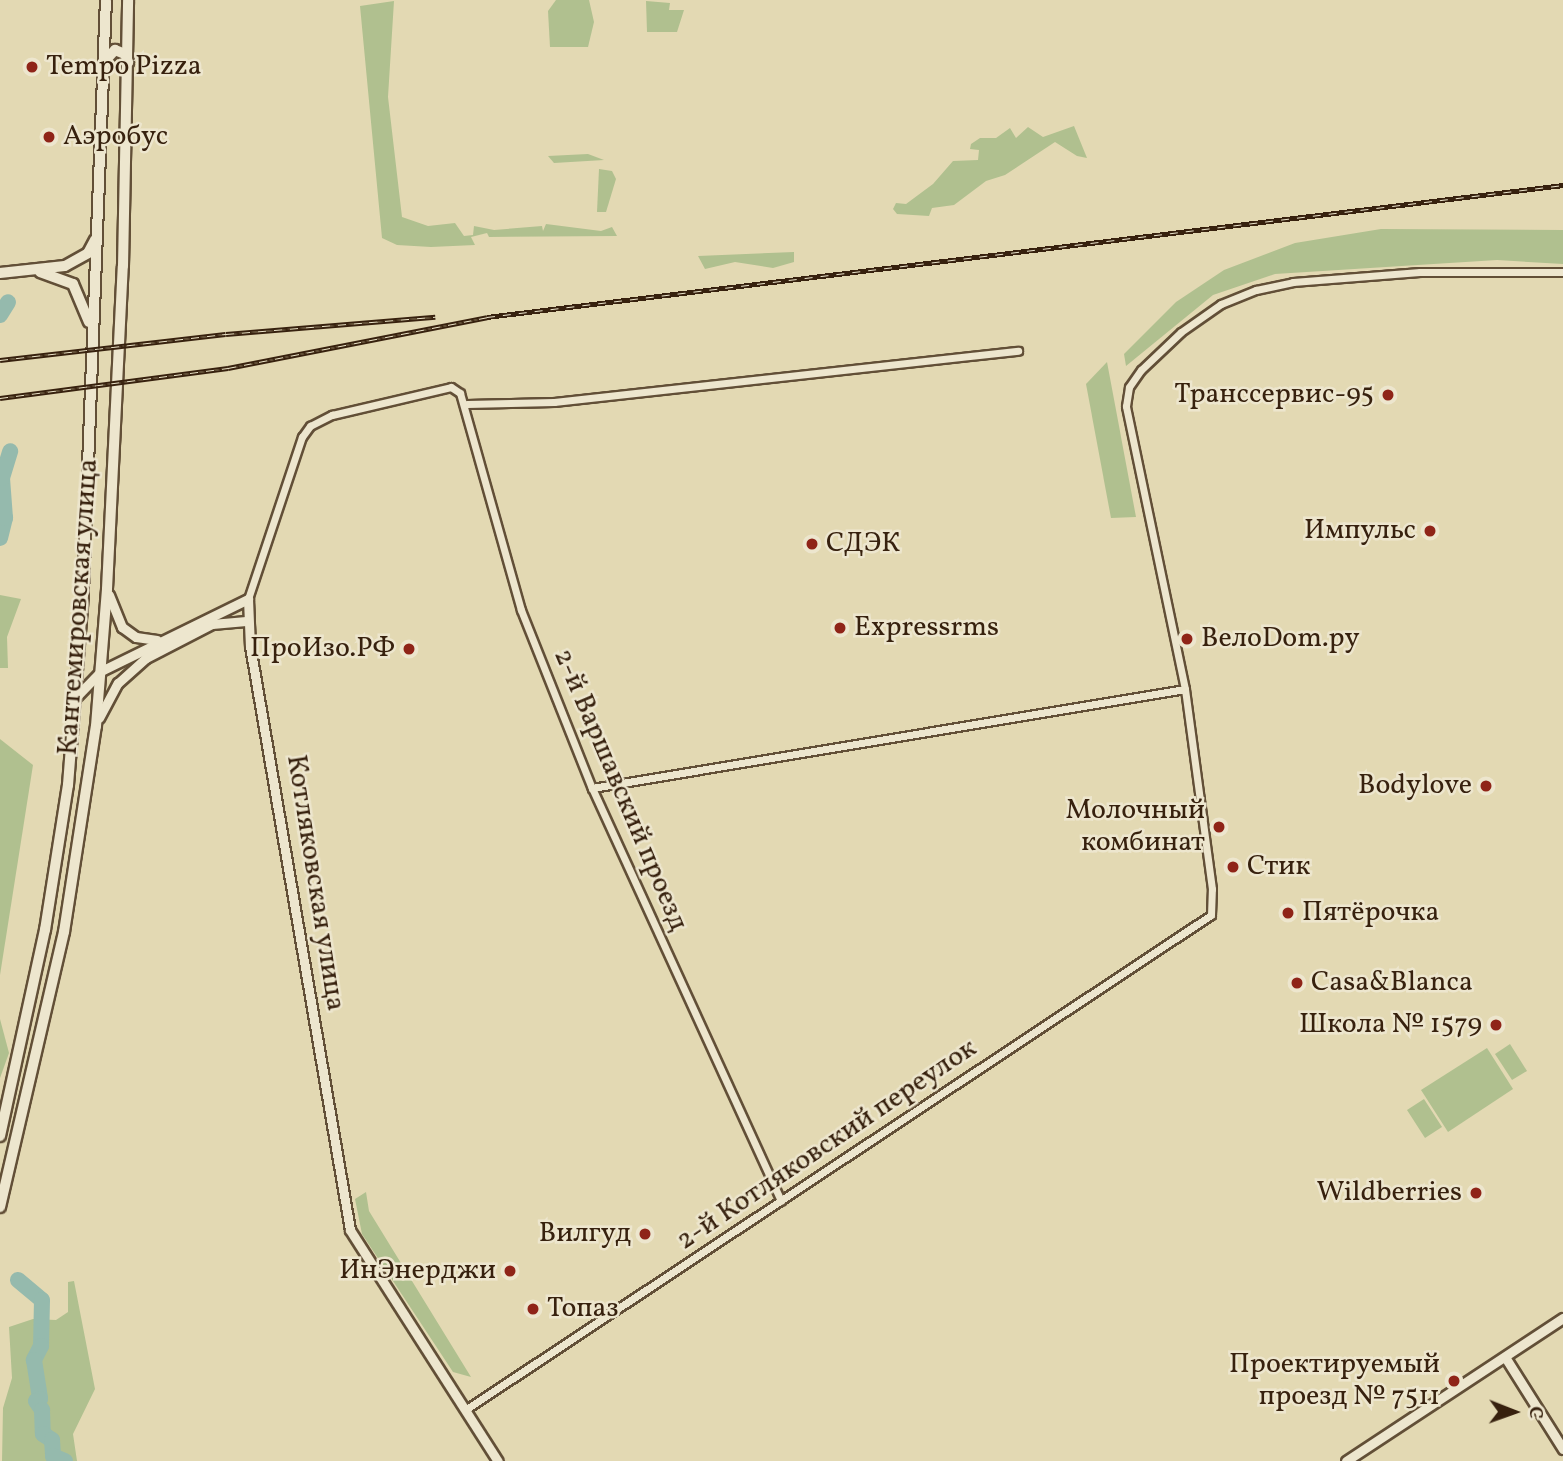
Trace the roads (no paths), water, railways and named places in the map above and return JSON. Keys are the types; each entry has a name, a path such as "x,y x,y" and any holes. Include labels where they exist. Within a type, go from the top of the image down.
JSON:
{"main road":[{"name":"Кантемировская улица","path":"0,1136 46,930 64,818 76,697 91,332 99,223 106,0"},
{"name":"Кантемировская улица","path":"0,1208 64,932 96,726 107,589 128,62 128,0"},
{"path":"105,61 108,54 118,51 128,62"},
{"path":"0,272 31,270 82,258 99,223"},
{"path":"31,270 73,284 82,297 91,332"}],"street":[{"path":"592,788 1185,690 1126,406 1129,387 1181,332 1221,304 1256,290 1293,282 1420,272 1563,272"},
{"path":"467,404 554,402 1018,351"},
{"name":"2-й Варшавский проезд","path":"451,387 467,404 521,610 592,788 780,1201"},
{"name":"Котляковская улица","path":"451,387 332,415 310,426 302,437 248,599 246,621 351,1230 498,1461"},
{"path":"107,589 122,626 142,639 162,640"},
{"path":"76,697 101,671 248,599"},
{"path":"96,726 118,684 146,658 212,624 246,621"},
{"name":"2-й Котляковский переулок","path":"465,1410 1211,915 1212,889 1185,690"},
{"path":"1346,1461 1563,1318"},
{"path":"1505,1357 1563,1449"}],"waterway":[{"path":"0,315 8,302"},
{"path":"0,538 5,518 2,478 10,451"},
{"path":"18,1280 42,1300 41,1346 34,1360 40,1399 36,1401 42,1410 43,1434 52,1440 53,1456 65,1461"}],"railway":[{"path":"0,398 228,368 487,317 1563,185"},
{"path":"0,360 226,334 435,317"}],"place":[{"name":"Tempo Pizza","path":"32,67"},
{"name":"Аэробус","path":"49,137"},
{"name":"Транссервис-95","path":"1388,395"},
{"name":"Импульс","path":"1430,531"},
{"name":"СДЭК","path":"812,544"},
{"name":"Expressrms","path":"840,628"},
{"name":"ВелоDom.ру","path":"1187,639"},
{"name":"ПроИзо.РФ","path":"409,649"},
{"name":"Bodylove","path":"1486,786"},
{"name":"Молочный комбинат","path":"1219,827"},
{"name":"Стик","path":"1233,867"},
{"name":"Пятёрочка","path":"1288,913"},
{"name":"Casa&Blanca","path":"1297,983"},
{"name":"Школа № 1579","path":"1496,1025"},
{"name":"Wildberries","path":"1476,1193"},
{"name":"Вилгуд","path":"645,1234"},
{"name":"ИнЭнерджи","path":"510,1271"},
{"name":"Топаз","path":"533,1309"},
{"name":"Проектируемый проезд № 7511","path":"1454,1381"}]}
